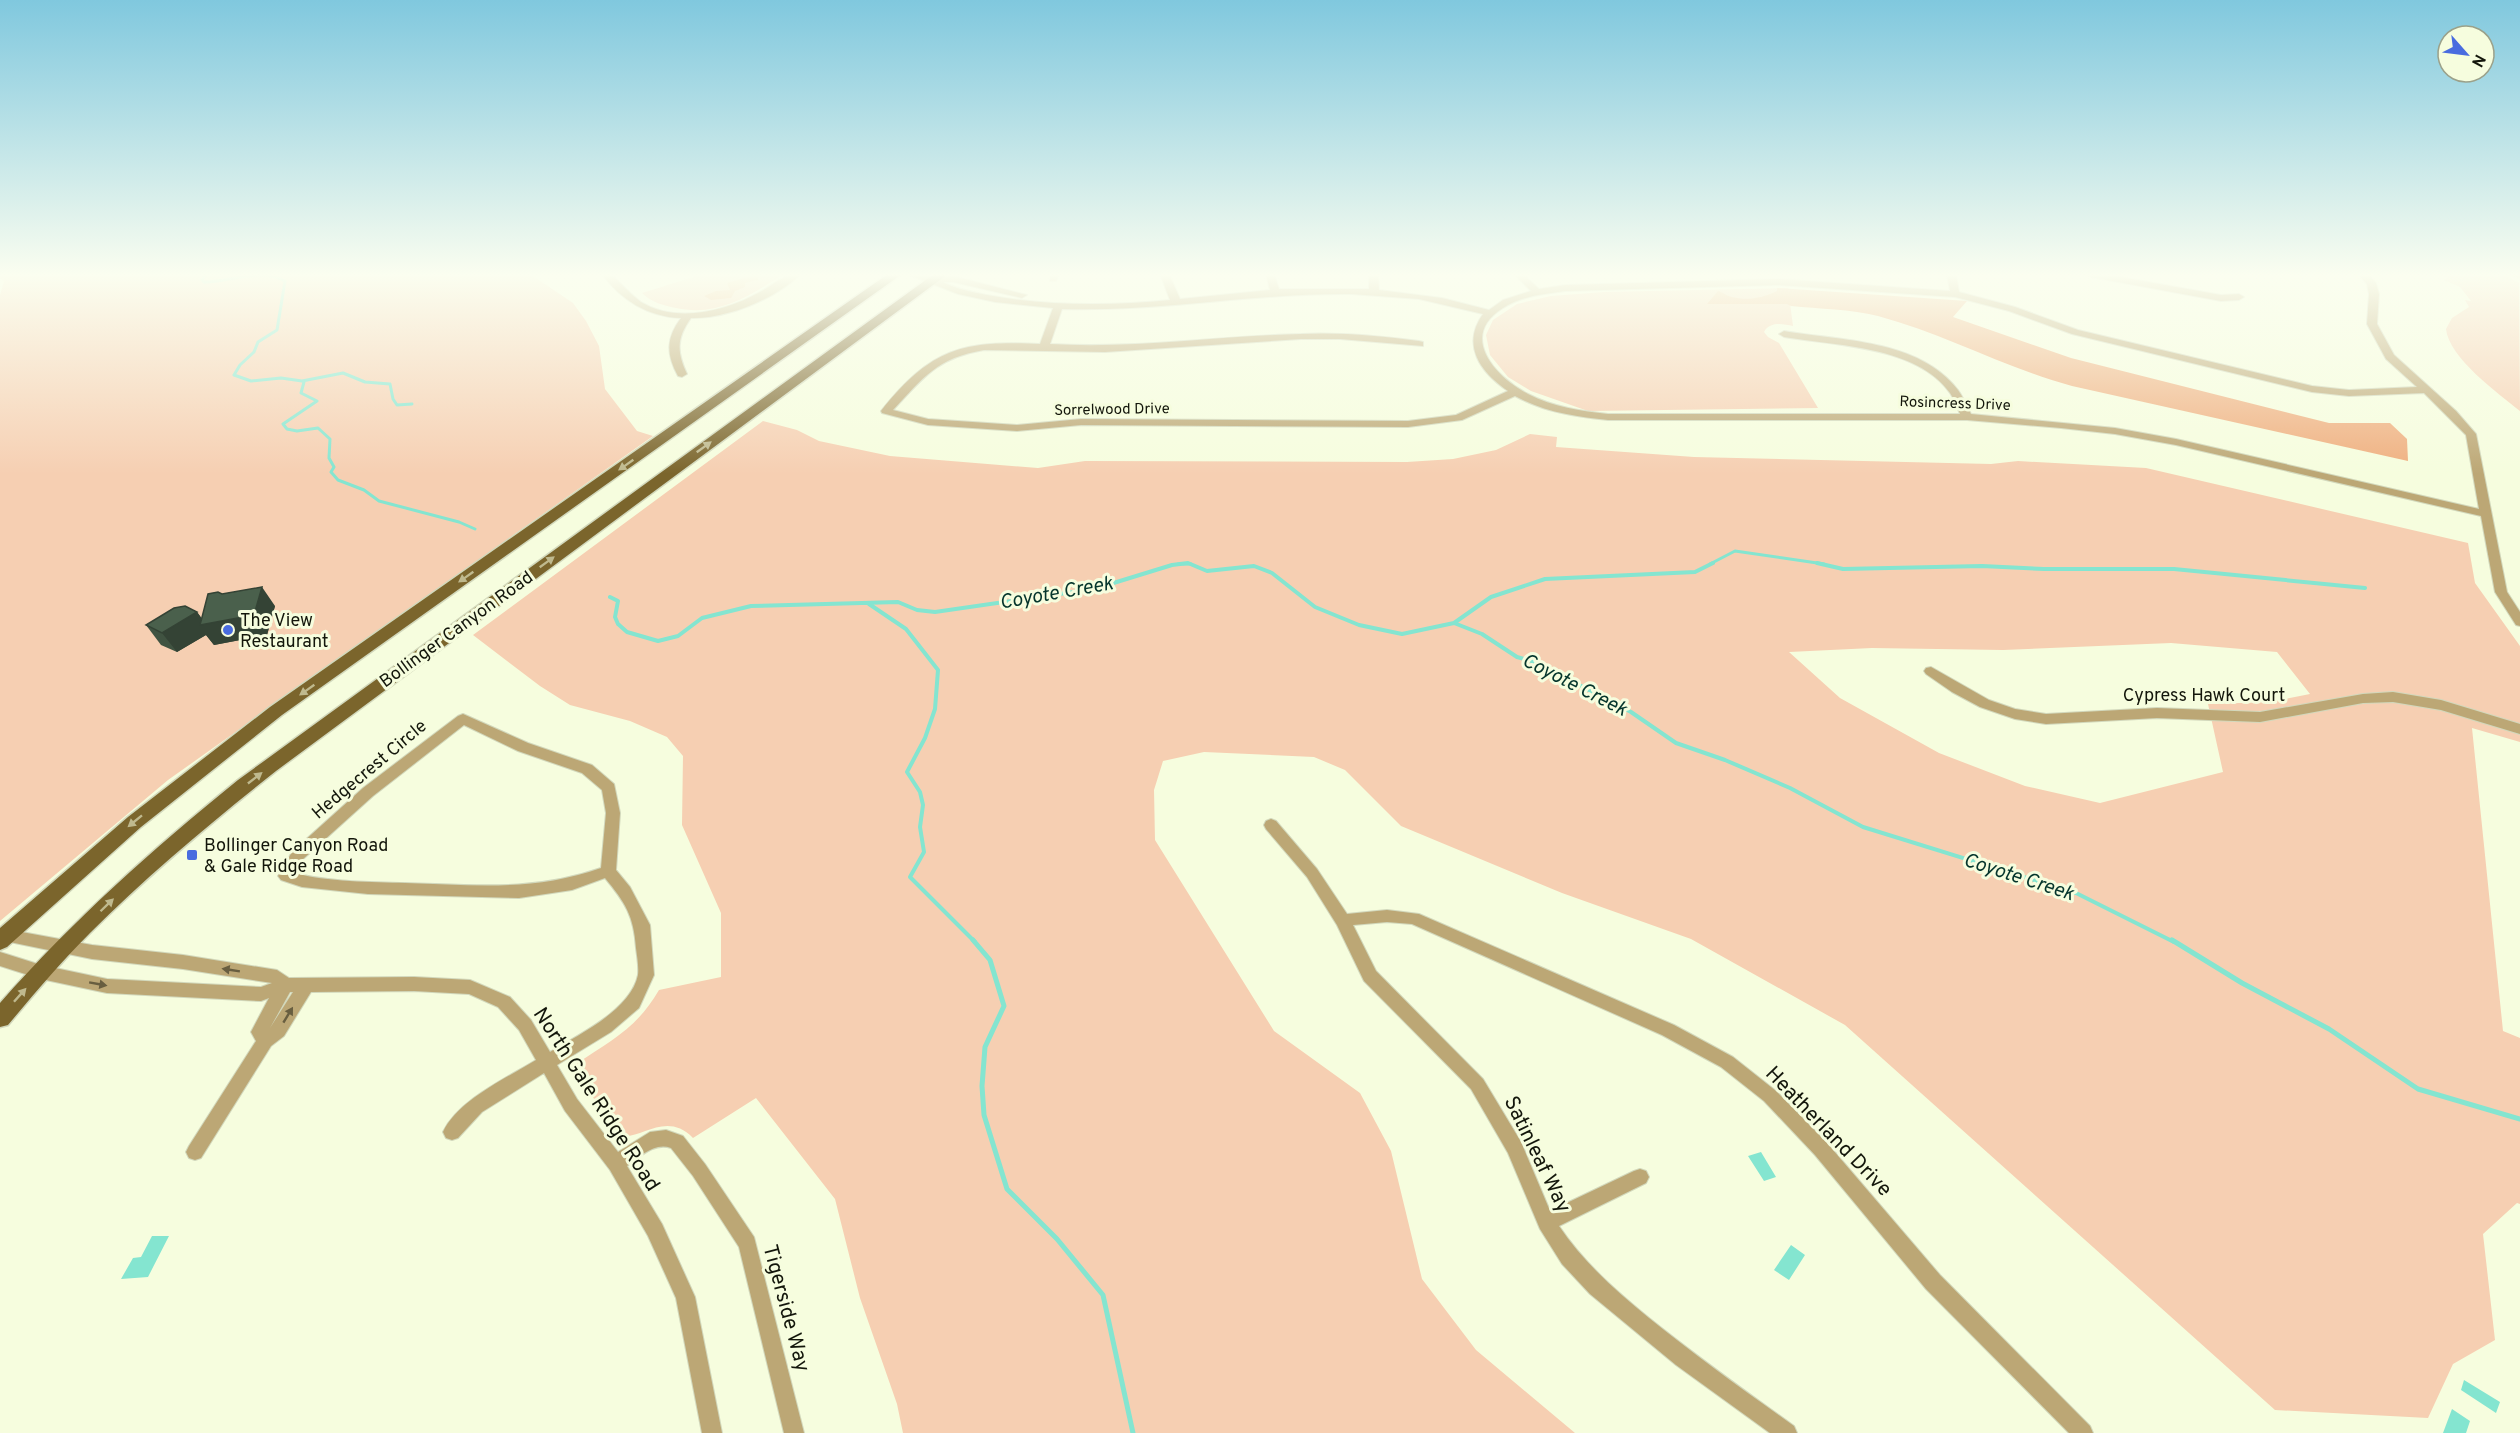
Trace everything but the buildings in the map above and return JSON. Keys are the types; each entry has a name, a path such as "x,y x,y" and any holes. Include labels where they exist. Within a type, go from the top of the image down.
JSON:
{"main road":[{"name":"Bollinger Canyon Road","path":"2,937 126,828 210,760 802,341"},
{"name":"Bollinger Canyon Road","path":"0,1018 65,946 123,890 192,829 269,766 851,341"}],"street":[{"path":"672,341 673,352 682,374"},
{"path":"1046,341 1044,348 1152,348 1213,341"},
{"path":"1402,341 1419,344"},
{"name":"Rosincress Drive","path":"1477,341 1482,360 1493,376 1515,392 1546,406 1577,414 1608,417 1967,417 2115,431 2176,442 2487,514"},
{"path":"1831,341 1896,352 1918,362 1940,375 1956,391 1967,417"},
{"path":"2112,341 2312,389 2349,393 2428,390"},
{"path":"2380,341 2390,357 2428,390 2471,434 2501,592 2520,622"},
{"name":"Sorrelwood Drive","path":"1044,348 987,347 966,350 944,357 886,411 928,422 1017,428 1081,422 1408,424 1458,418 1515,392"},
{"name":"Cypress Hawk Court","path":"1931,671 1956,690 1994,707 2044,719 2173,713 2227,717 2268,716 2296,713 2363,697 2395,697 2439,706 2520,729"},
{"name":"Hedgecrest Circle","path":"463,718 523,747 587,769 609,788 613,813 608,871 572,884 519,892 368,888 286,876 297,856 368,792 463,718"},
{"name":"Satinleaf Way","path":"1271,825 1312,873 1343,921 1370,976 1478,1084 1515,1148 1546,1223 1569,1258 1597,1287 1683,1358 1786,1433"},
{"path":"452,1132 476,1106 546,1061 605,1027 633,1003 646,975 642,925 625,891 608,871"},
{"name":"Heatherland Drive","path":"1343,921 1371,915 1414,918 1668,1030 1727,1062 1778,1103 1821,1149 1933,1282 2083,1433"},
{"name":"North Gale Ridge Road","path":"2,937 92,952 183,962 277,977 285,985"},
{"name":"North Gale Ridge Road","path":"0,959 41,972 106,986 261,994 285,985 414,984 471,987 504,1002 525,1025 571,1105 616,1164 655,1230 685,1297 712,1433"},
{"path":"265,1041 259,1032 285,985"},
{"path":"195,1152 265,1041 278,1031 306,985"},
{"name":"Tigerside Way","path":"616,1164 650,1140 666,1138 677,1142 711,1188 747,1243 794,1433"},
{"path":"1546,1223 1640,1177"}],"shaded area":[{"path":"0,341 596,341 605,389 637,431 653,436 168,780 0,921"},
{"path":"1487,341 1775,341 1779,343 1818,408 1588,411 1531,391 1508,377 1490,355"},
{"path":"1949,341 2022,341 2071,358 2329,423 2390,423 2407,439 2408,461 2072,386 2023,370"},
{"path":"2450,341 2519,341 2520,411 2476,374 2456,352"},
{"path":"763,421 797,430 819,441 890,456 1038,468 1085,461 1407,462 1453,459 1496,450 1530,434 1557,437 1556,447 1694,457 1991,464 2018,461 2146,468 2468,543 2475,583 2520,646 2520,742 2472,728 2503,1031 2520,1038 2520,1204 2517,1203 2483,1234 2495,1340 2453,1364 2428,1418 2275,1410 1845,1025 1691,939 1562,893 1401,826 1345,770 1314,757 1204,752 1163,761 1154,790 1155,840 1274,1031 1360,1093 1391,1151 1422,1279 1476,1350 1575,1433 903,1433 897,1404 860,1298 835,1199 756,1098 693,1138 681,1129 669,1126 626,1136 616,1134 608,1126 576,1064 633,1024 659,990 721,977 721,913 682,825 683,756 667,737 630,721 570,705 540,686 473,635","holes":["2171,643 2277,652 2310,694 2270,702 2208,704 2223,772 2100,803 2025,786 1939,753 1840,698 1789,652 1872,648 2003,650"]}],"water":[{"path":"1761,1152 1776,1177 1764,1181 1748,1156"},
{"path":"152,1236 169,1236 148,1277 121,1279 133,1258 141,1257"},
{"path":"1791,1245 1805,1255 1789,1280 1774,1270"},
{"path":"2464,1380 2500,1402 2496,1413 2461,1390"},
{"path":"2452,1409 2470,1421 2466,1433 2443,1433"}],"waterway":[{"name":"Coyote Creek","path":"260,341 254,352 240,365 234,375 251,381 281,378 302,381 343,373 365,382 390,384 393,399 397,405 412,404"},
{"name":"Coyote Creek","path":"304,382 301,393 317,401 283,424 287,429 297,431 318,428 330,439 329,458 334,467 331,472 338,480 364,490 379,501 459,522 475,529"},
{"path":"1710,564 1735,551 1824,564"},
{"path":"1454,623 1491,597 1545,579 1695,572 1713,563"},
{"path":"1817,563 1843,569 1982,566 2044,569 2174,569 2365,588"},
{"name":"Coyote Creek","path":"610,597 618,601 615,617 618,624 627,632 658,641 678,636 702,618 751,606 898,602 917,610 935,612 1094,589 1180,564"},
{"name":"Coyote Creek","path":"1180,564 1190,564"},
{"name":"Coyote Creek","path":"1180,564 1190,564"},
{"name":"Coyote Creek","path":"1190,564 1207,571 1254,566 1272,573 1315,607 1359,625 1402,634 1454,623"},
{"path":"869,604 906,629 938,670 935,709 925,738 907,772 920,792 923,805 920,827 924,852 910,877 973,940"},
{"name":"Coyote Creek","path":"1454,623 1482,634 1517,657 1535,662 1631,712 1676,743 1725,760 1790,788 1863,827 2076,893 2174,942"},
{"path":"973,940 990,960 1004,1006 985,1047 982,1086 984,1115 1007,1189 1057,1239 1103,1295 1133,1433"},
{"name":"Coyote Creek","path":"2172,940 2242,983 2329,1029 2418,1089 2520,1119"}],"place":[{"name":"The View Restaurant","path":"228,630"},
{"name":"Bollinger Canyon Road & Gale Ridge Road","path":"192,855"}]}
